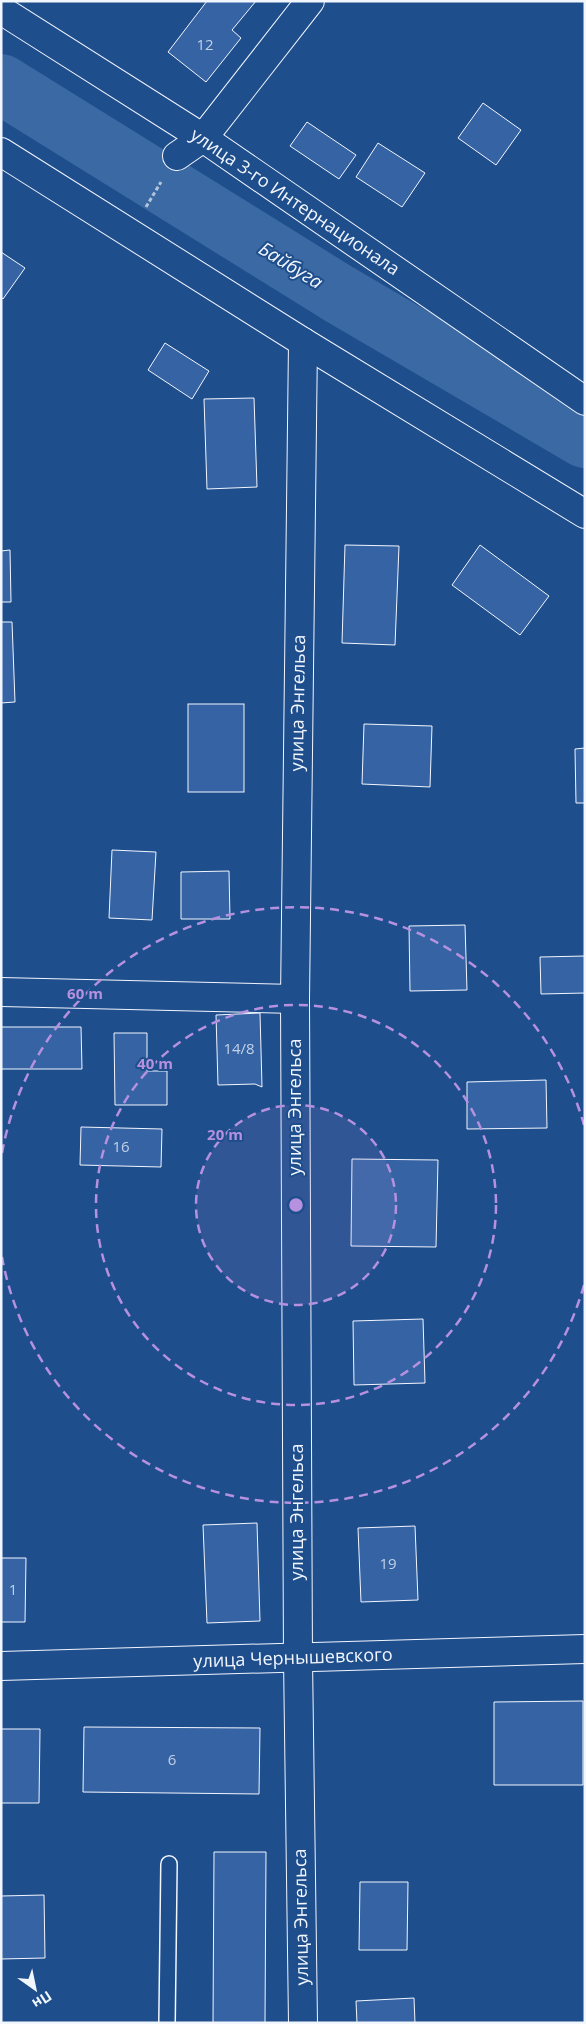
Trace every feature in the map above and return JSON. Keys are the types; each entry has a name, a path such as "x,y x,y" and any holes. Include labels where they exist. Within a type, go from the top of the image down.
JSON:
{"street":[{"path":"177,156 202,138 310,1"},
{"name":"улица 3-го Интернационала","path":"1,10 202,138 585,401"},
{"path":"1,152 303,342 585,514"},
{"name":"улица Энгельса","path":"303,342 295,999 298,1658 303,2023"},
{"path":"1,992 295,999"},
{"name":"улица Чернышевского","path":"1,1666 585,1649"}],"lane":[{"path":"167,2023 169,1864"}],"path":[{"path":"141,214 177,156"}],"building":[{"path":"207,1 256,1 232,30 241,38 206,82 168,52"},
{"path":"483,103 521,130 496,165 458,138"},
{"path":"307,122 356,155 339,179 290,146"},
{"path":"378,143 425,173 402,207 356,177"},
{"path":"1,252 25,268 3,299 1,297"},
{"path":"165,343 209,371 192,399 148,370"},
{"path":"254,398 257,487 207,489 204,399"},
{"path":"345,545 399,546 395,645 342,643"},
{"path":"480,545 549,596 520,635 452,585"},
{"path":"10,550 11,602 1,602 1,551"},
{"path":"1,622 12,622 15,702 1,703"},
{"path":"188,704 244,704 244,792 188,792"},
{"path":"364,724 432,726 430,787 362,784"},
{"path":"585,748 585,803 576,803 575,749"},
{"path":"112,850 156,852 152,920 109,918"},
{"path":"229,871 230,919 181,919 181,872"},
{"path":"465,925 467,990 410,991 409,926"},
{"path":"585,956 585,993 541,994 540,957"},
{"path":"260,1013 262,1087 255,1084 218,1085 216,1015"},
{"path":"1,1027 81,1027 82,1069 1,1069"},
{"path":"114,1033 147,1033 147,1071 167,1071 167,1105 115,1105"},
{"path":"546,1080 547,1128 467,1129 467,1082"},
{"path":"81,1127 162,1129 161,1167 80,1165"},
{"path":"352,1159 438,1160 436,1247 351,1246"},
{"path":"423,1319 425,1383 354,1385 353,1321"},
{"path":"257,1523 260,1621 207,1623 203,1525"},
{"path":"415,1526 418,1600 361,1602 358,1528"},
{"path":"1,1558 26,1558 25,1622 1,1622"},
{"path":"583,1701 583,1785 494,1785 494,1702"},
{"path":"84,1727 260,1728 259,1794 83,1792"},
{"path":"1,1729 40,1729 39,1803 1,1803"},
{"path":"214,1852 266,1852 265,2023 213,2023"},
{"path":"360,1882 408,1882 407,1950 359,1950"},
{"path":"44,1895 45,1958 1,1959 1,1896"},
{"path":"414,1998 415,2023 357,2023 356,2001"}],"waterway":[{"name":"Байбуга","path":"1,84 339,294 585,438"}]}
